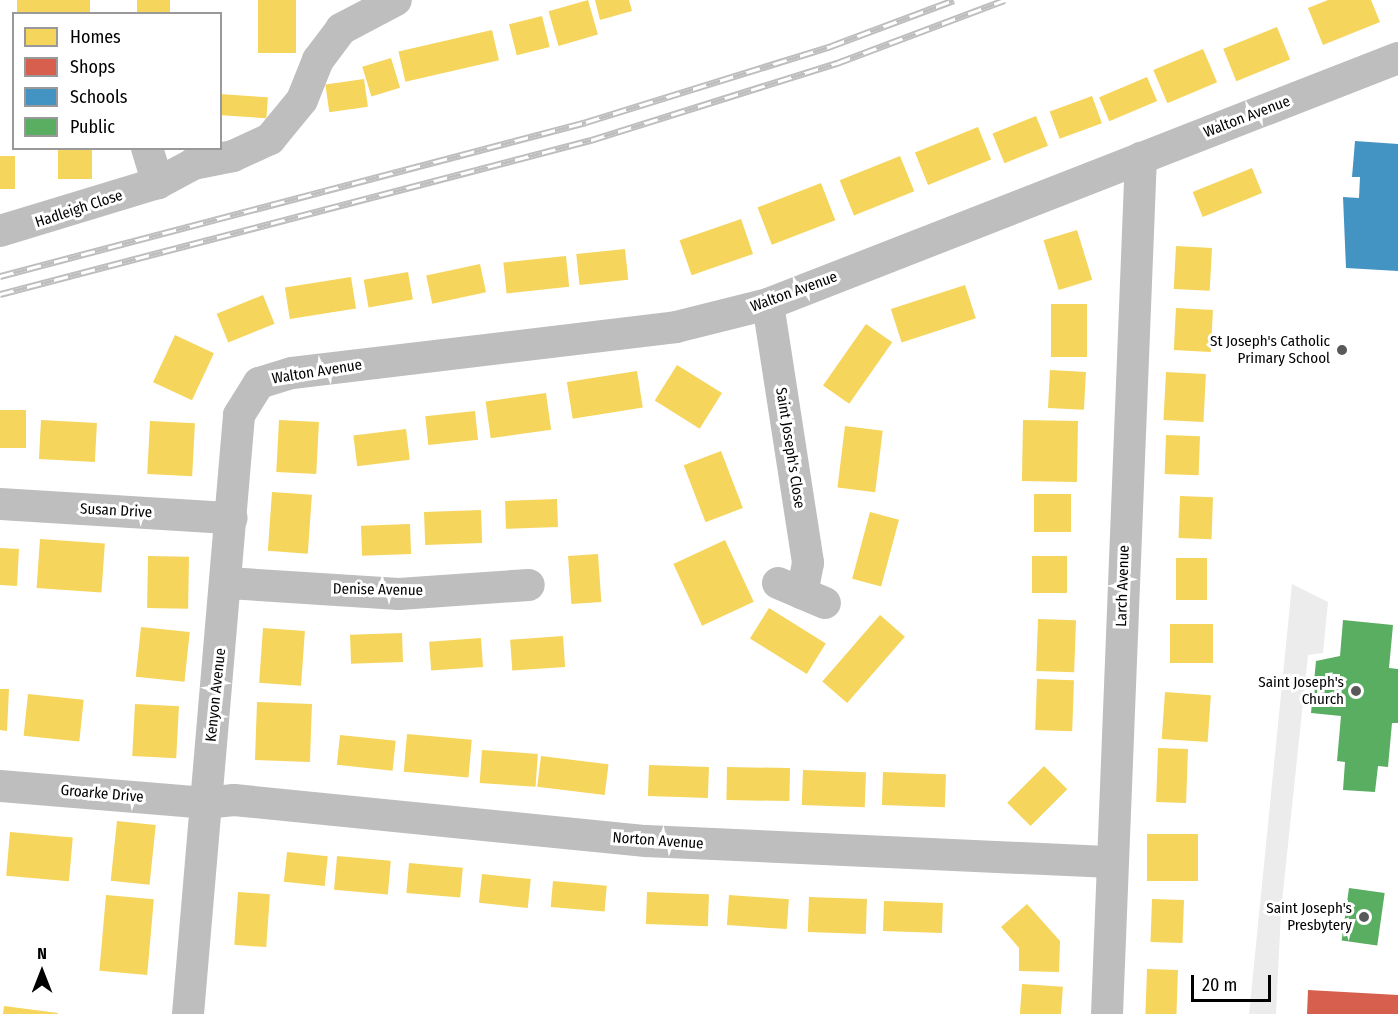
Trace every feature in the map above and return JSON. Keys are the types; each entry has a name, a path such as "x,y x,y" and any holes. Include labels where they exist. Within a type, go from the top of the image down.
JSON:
{"street":[{"name":"Hadleigh Close","path":"0,231 158,183 193,164 233,156 270,139 302,100 318,60 341,29 396,0"},
{"name":"Walton Avenue","path":"259,383 292,373 676,327 768,304 1398,58"},
{"path":"148,150 158,183"},
{"name":"Larch Avenue","path":"1107,1014 1141,158"},
{"name":"Saint Joseph's Close","path":"768,304 808,563 802,593"},
{"name":"Kenyon Avenue","path":"188,1014 205,803 228,583 239,415 259,383"},
{"name":"Susan Drive","path":"0,504 232,518"},
{"name":"Denise Avenue","path":"228,583 399,594 529,587"},
{"name":"Groarke Drive","path":"0,786 205,803"},
{"name":"Norton Avenue","path":"205,803 234,800 646,841 1112,862"}],"shaded area":[{"path":"1292,584 1328,602 1323,653 1308,655 1281,911 1276,1014 1249,1014"}],"building: Homes":[{"path":"17,0 90,0 90,12 17,12"},
{"path":"137,0 170,0 170,12 137,12"},
{"path":"258,0 296,0 296,53 258,53"},
{"path":"588,0 598,35 559,46 549,11"},
{"path":"595,0 629,0 632,11 600,20"},
{"path":"1328,0 1371,0 1380,22 1323,45 1308,8"},
{"path":"542,16 550,47 517,55 509,24"},
{"path":"1277,27 1290,59 1236,81 1223,49"},
{"path":"492,30 499,60 405,82 398,52"},
{"path":"1203,49 1217,82 1167,103 1153,70"},
{"path":"391,58 400,88 371,96 362,67"},
{"path":"1147,77 1157,101 1109,121 1099,97"},
{"path":"364,79 368,107 329,112 325,84"},
{"path":"222,94 268,97 266,118 222,115"},
{"path":"1092,96 1102,123 1060,139 1050,111"},
{"path":"1036,116 1048,146 1004,163 992,134"},
{"path":"978,127 991,159 928,185 915,152"},
{"path":"58,150 92,150 92,179 58,179"},
{"path":"0,156 15,156 15,189 0,189"},
{"path":"900,156 914,191 854,216 840,180"},
{"path":"1252,168 1262,193 1203,217 1193,192"},
{"path":"821,183 835,220 772,245 758,207"},
{"path":"741,219 753,254 692,275 680,240"},
{"path":"1077,230 1092,280 1059,290 1044,240"},
{"path":"1176,246 1212,248 1210,291 1174,289"},
{"path":"625,249 628,280 580,285 576,254"},
{"path":"566,256 569,287 507,293 503,263"},
{"path":"480,264 486,292 432,304 426,275"},
{"path":"408,272 413,300 369,307 364,280"},
{"path":"351,277 356,309 290,319 285,287"},
{"path":"965,285 976,318 902,342 891,309"},
{"path":"263,295 275,324 228,342 217,314"},
{"path":"1051,304 1087,304 1087,357 1051,357"},
{"path":"1176,308 1213,310 1211,352 1174,350"},
{"path":"866,324 892,342 849,404 823,385"},
{"path":"175,335 214,353 192,400 153,382"},
{"path":"677,365 722,393 700,429 655,401"},
{"path":"1050,370 1086,372 1084,410 1048,408"},
{"path":"637,371 643,408 573,419 567,382"},
{"path":"1166,372 1206,374 1203,422 1163,420"},
{"path":"546,393 551,430 491,438 486,401"},
{"path":"0,410 26,410 26,448 0,448"},
{"path":"475,411 478,440 428,445 425,416"},
{"path":"41,420 97,423 95,462 39,459"},
{"path":"279,420 319,422 316,474 276,472"},
{"path":"1023,420 1078,421 1077,482 1022,481"},
{"path":"150,421 195,423 192,476 147,474"},
{"path":"845,426 883,431 875,492 837,488"},
{"path":"406,429 410,460 357,466 353,435"},
{"path":"1166,435 1200,436 1199,475 1165,474"},
{"path":"721,451 743,508 706,522 684,465"},
{"path":"272,492 312,495 308,554 268,551"},
{"path":"1034,494 1071,494 1071,532 1034,532"},
{"path":"1180,496 1213,497 1212,539 1179,538"},
{"path":"557,499 558,527 506,529 505,501"},
{"path":"481,510 482,543 425,545 424,512"},
{"path":"870,512 899,520 881,586 852,579"},
{"path":"410,524 411,554 362,556 361,526"},
{"path":"40,539 105,544 101,592 37,588"},
{"path":"725,540 754,602 702,626 673,564"},
{"path":"0,548 19,549 17,586 0,585"},
{"path":"598,554 601,602 571,604 568,556"},
{"path":"148,556 189,557 188,609 147,608"},
{"path":"1032,556 1067,556 1067,593 1032,593"},
{"path":"1176,558 1207,558 1207,600 1176,600"},
{"path":"769,608 826,644 807,674 750,639"},
{"path":"880,615 905,637 847,703 822,681"},
{"path":"1038,619 1076,620 1074,672 1036,671"},
{"path":"1170,624 1213,624 1213,663 1170,663"},
{"path":"141,627 190,632 185,682 136,677"},
{"path":"263,628 305,631 301,686 259,683"},
{"path":"402,633 403,662 351,664 350,635"},
{"path":"563,636 565,667 512,671 510,640"},
{"path":"481,638 483,667 431,671 429,642"},
{"path":"1037,679 1074,680 1072,731 1035,730"},
{"path":"0,689 9,689 7,731 0,730"},
{"path":"1165,692 1211,695 1208,742 1162,739"},
{"path":"28,694 84,700 79,742 24,736"},
{"path":"257,702 312,704 310,762 255,760"},
{"path":"135,704 179,706 176,758 132,756"},
{"path":"407,734 472,740 468,778 404,772"},
{"path":"340,735 396,741 393,771 337,765"},
{"path":"1158,748 1188,749 1186,803 1156,802"},
{"path":"482,750 538,754 536,787 480,783"},
{"path":"541,756 608,764 605,795 537,787"},
{"path":"649,765 709,767 708,798 648,796"},
{"path":"1044,766 1067,789 1031,826 1007,803"},
{"path":"727,767 790,768 789,801 726,800"},
{"path":"803,770 866,772 865,807 802,805"},
{"path":"883,772 946,774 945,807 882,805"},
{"path":"117,821 156,825 150,885 111,881"},
{"path":"10,832 73,837 69,881 6,876"},
{"path":"1147,834 1198,834 1198,881 1147,881"},
{"path":"287,852 328,856 325,886 284,882"},
{"path":"337,856 391,861 388,895 334,890"},
{"path":"409,863 463,868 460,898 406,893"},
{"path":"482,874 531,879 528,908 479,903"},
{"path":"553,881 607,886 605,912 551,907"},
{"path":"238,892 270,894 266,947 234,945"},
{"path":"647,892 709,894 708,926 646,924"},
{"path":"106,895 154,899 147,975 99,971"},
{"path":"729,895 789,899 787,929 727,925"},
{"path":"809,897 867,899 866,934 808,932"},
{"path":"1152,899 1184,900 1182,943 1150,942"},
{"path":"884,901 943,903 942,933 883,931"},
{"path":"1027,904 1060,941 1059,972 1019,971 1019,948 1001,927"},
{"path":"1147,969 1178,970 1176,1014 1145,1014"},
{"path":"1022,984 1063,987 1061,1014 1020,1014"},
{"path":"4,1006 58,1013 58,1014 3,1014"}],"building: Shops":[{"path":"1308,990 1398,995 1398,1014 1307,1014"}],"building: Schools":[{"path":"1355,141 1398,144 1398,271 1346,268 1343,197 1359,198 1360,177 1352,177"}],"building: Public":[{"name":"Saint Joseph's Church","path":"1343,620 1393,625 1389,668 1398,669 1398,723 1392,723 1388,767 1378,766 1375,792 1343,790 1345,762 1337,761 1341,716 1311,713 1316,661 1340,656"},
{"name":"Saint Joseph's Presbytery","path":"1349,888 1385,893 1377,945 1342,940"}],"railway":[{"path":"0,276 586,122 831,46 954,0"},
{"path":"0,294 591,140 837,63 1005,0"}],"place":[{"name":"St Joseph's Catholic Primary School","path":"1342,350"},
{"name":"Saint Joseph's Church","path":"1356,691"},
{"name":"Saint Joseph's Presbytery","path":"1364,917"}]}
